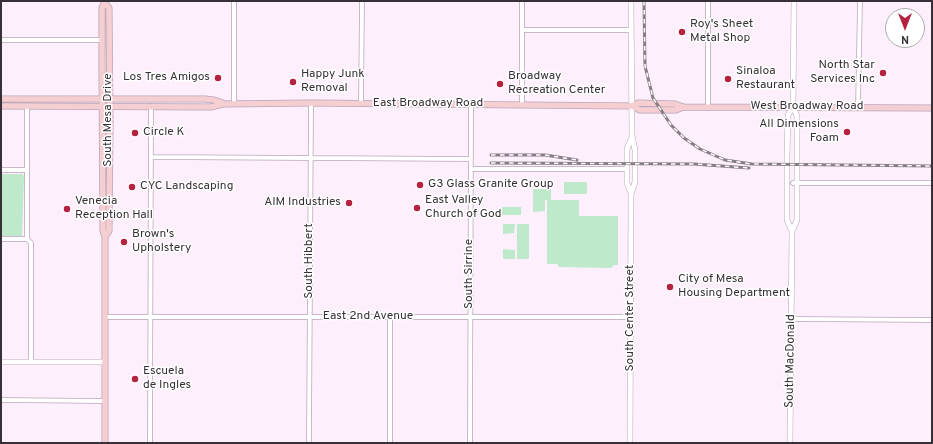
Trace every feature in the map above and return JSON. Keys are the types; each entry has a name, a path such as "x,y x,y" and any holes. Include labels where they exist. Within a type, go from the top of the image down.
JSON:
{"main road":[{"name":"South Mesa Drive","path":"105,443 106,237 109,231 109,8 105,2 102,8 102,102 103,231 106,237"},
{"name":"East Broadway Road","path":"1,99 102,102 214,100 224,104"},
{"name":"East Broadway Road","path":"1,106 102,102"},
{"name":"East Broadway Road","path":"109,102 151,106 211,107 224,104 311,103 632,106"},
{"name":"West Broadway Road","path":"632,106 640,110 676,110 683,107 932,108"}],"street":[{"path":"234,1 234,104"},
{"path":"361,104 362,1"},
{"path":"522,1 522,105"},
{"name":"South Center Street","path":"630,443 631,194 635,182 635,150 632,136 631,1"},
{"path":"708,1 708,107"},
{"name":"South MacDonald","path":"792,231 797,220 795,182 797,116 793,107 794,1"},
{"path":"858,107 860,1"},
{"path":"522,30 631,30"},
{"path":"1,40 102,40"},
{"name":"South Hibbert","path":"309,443 311,103"},
{"name":"South Sirrine","path":"470,443 471,105"},
{"path":"27,106 27,239 31,244 30,362"},
{"path":"150,443 151,106"},
{"name":"South MacDonald","path":"790,443 792,231 787,220 787,155 788,115 793,107"},
{"name":"South Center Street","path":"631,194 627,183 627,149 632,136"},
{"path":"151,157 471,159"},
{"path":"471,169 627,169"},
{"path":"1,170 27,170"},
{"path":"795,182 932,183"},
{"path":"1,239 27,239"},
{"name":"East 2nd Avenue","path":"106,316 631,317"},
{"path":"390,317 390,443"},
{"path":"792,319 932,320"},
{"path":"1,362 105,362"},
{"path":"1,400 105,401"}],"green space":[{"path":"1,174 22,174 24,176 22,236 1,236"},
{"path":"564,182 587,182 587,194 564,194"},
{"path":"533,189 551,189 551,200 579,200 579,216 618,216 618,265 614,265 611,268 559,267 557,264 547,264 547,200 545,200 545,211 533,212"},
{"path":"502,207 521,207 521,215 501,215"},
{"path":"503,224 515,224 514,233 503,234"},
{"path":"517,224 529,224 529,259 517,259"},
{"path":"503,249 515,250 515,259 503,259"}],"railway":[{"path":"644,1 645,66 653,98 671,125 684,138 700,149 725,160 752,164 932,166"},
{"path":"491,155 545,155 577,160"},
{"path":"491,163 694,164 749,168"}],"place":[{"name":"Roy's Sheet Metal Shop","path":"682,32"},
{"name":"North Star Services Inc","path":"883,73"},
{"name":"Los Tres Amigos","path":"218,78"},
{"name":"Sinaloa Restaurant","path":"728,79"},
{"name":"Happy Junk Removal","path":"293,82"},
{"name":"Broadway Recreation Center","path":"500,84"},
{"name":"All Dimensions Foam","path":"847,132"},
{"name":"Circle K","path":"135,133"},
{"name":"G3 Glass Granite Group","path":"420,185"},
{"name":"CYC Landscaping","path":"132,187"},
{"name":"AIM Industries","path":"349,203"},
{"name":"East Valley Church of God","path":"417,208"},
{"name":"Venecia Reception Hall","path":"67,209"},
{"name":"Brown's Upholstery","path":"124,242"},
{"name":"City of Mesa Housing Department","path":"670,287"},
{"name":"Escuela de Ingles","path":"135,379"}]}
